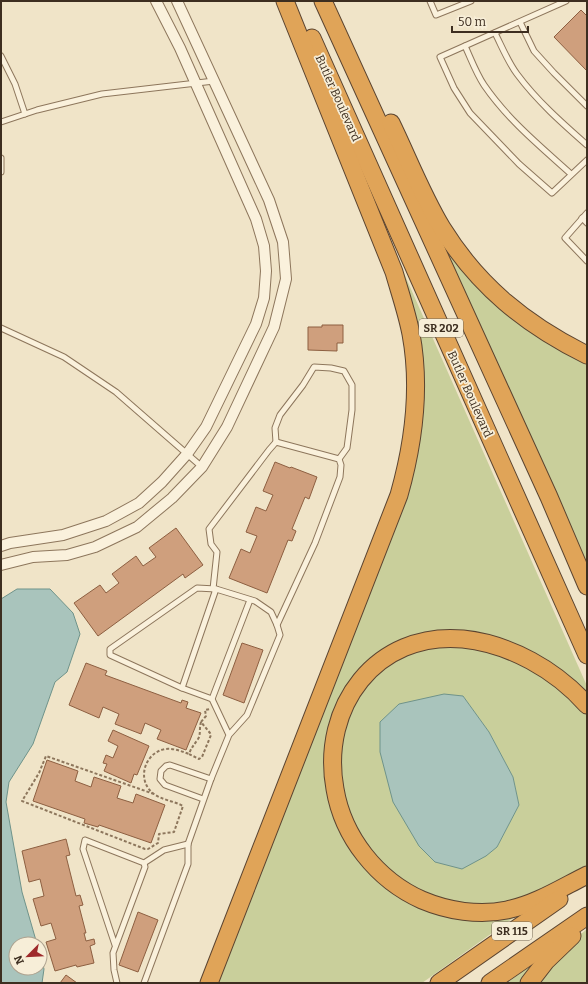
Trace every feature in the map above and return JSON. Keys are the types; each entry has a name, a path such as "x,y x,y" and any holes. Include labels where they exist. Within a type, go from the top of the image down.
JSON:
{"highway":[{"path":"208,983 399,494 410,452 414,416 414,354 401,294 394,272 285,1"},
{"name":"Butler Boulevard","path":"295,1 587,654"},
{"name":"SR 202","path":"323,1 549,497 587,586"},
{"path":"326,1 374,86 425,195 454,246 478,276 497,296 519,314 555,338 587,355"},
{"path":"587,705 571,688 554,675 526,658 511,652 470,640 454,638 423,641 409,645 385,658 364,675 348,698 338,727 333,758 333,773 336,795 342,816 348,830 363,854 373,865 394,883 416,897 429,903 466,912 493,912 506,910 546,896 587,875"},
{"name":"SR 115","path":"439,983 587,880"},
{"name":"SR 115","path":"490,983 587,916"},
{"path":"529,983 546,961 587,923"}],"street":[{"path":"1,546 10,543 63,535 106,521 139,503 162,482 187,454 206,427 256,324 264,298 266,271 264,246 256,219 196,82 156,1"},
{"path":"1,566 33,557 67,555 95,547 137,527 172,498 202,467 227,427 274,327 286,279 283,242 269,200 178,1"}],"lane":[{"path":"430,1 436,15 463,2 471,1"},
{"path":"566,1 440,57 454,88 470,113 519,164 552,193 587,160"},
{"path":"520,22 534,51 587,106"},
{"path":"495,33 516,74 545,107 587,145"},
{"path":"465,46 484,85 506,112 524,132 571,174"},
{"path":"1,56 15,84 25,114"},
{"path":"1,122 25,114 102,94 214,81"},
{"path":"1,158 1,172"},
{"path":"587,213 565,238 587,261"},
{"path":"582,218 587,223"},
{"path":"1,328 64,356 116,392 202,467"},
{"path":"182,688 214,589 217,552 211,544 209,529 268,450 276,442 275,428 280,415 303,385 314,367 331,368 344,371 352,385 352,410 347,448 339,460"},
{"path":"276,442 339,460"},
{"path":"277,625 315,543 340,477 341,465 339,460"},
{"path":"144,983 188,864 188,844 203,799 229,736 247,715 280,635 271,612 255,601 214,589 197,588 110,649 110,656 182,688 212,699"},
{"path":"229,736 212,699 250,600"},
{"path":"203,799 165,785 160,779 161,771 166,766 170,766 211,779"},
{"path":"115,945 83,849 85,840 144,863"},
{"path":"144,863 164,850 188,844"},
{"path":"117,983 114,970 113,953 145,867 144,863"}],"path":[{"path":"189,754 192,745 199,738 201,722 206,716 205,710 215,708"},
{"path":"154,794 46,756 39,773 22,801 148,849 158,843 159,834 174,832 182,806 154,794 149,788 143,773 150,756 160,750 169,749 201,759 211,735 201,722"}],"green space":[{"path":"448,254 452,254 587,359 587,565"},
{"path":"399,262 587,686 587,691 524,654 422,639 346,697 332,797 398,892 516,916 422,983 215,983 417,436"},
{"path":"458,645 490,651 527,665 577,703 587,714 587,867 508,905 438,902 383,870 354,832 338,773 346,717 371,676 414,650","holes":["463,696 489,732 513,777 519,805 497,847"]},
{"path":"587,929 587,983 535,983 575,939"},
{"path":"532,964 533,966 521,983 507,983"}],"water":[{"path":"17,589 50,589 73,613 80,634 67,672 55,682 33,744 9,782 6,802 22,892 35,936 8,936 8,976 43,976 42,983 1,983 1,599"},
{"path":"444,694 463,696 489,732 513,777 519,805 497,847 486,856 462,869 435,862 419,846 393,802 380,752 380,722 399,704"}],"building":[{"path":"581,10 587,16 587,71 554,37"},
{"path":"322,325 343,325 343,343 337,343 337,351 308,350 308,327 322,327"},
{"path":"275,462 317,477 309,499 305,497 292,529 296,531 292,541 288,540 267,593 229,578 241,549 250,553 257,536 246,532 256,507 266,511 273,495 263,491"},
{"path":"176,528 203,565 185,578 183,574 98,636 74,603 100,585 106,593 119,583 112,574 136,556 143,566 156,557 149,548"},
{"path":"242,643 263,650 244,703 223,695"},
{"path":"86,663 107,671 105,675 181,703 182,700 188,702 186,708 201,713 186,750 157,739 161,730 145,723 141,734 115,724 119,714 103,707 99,718 69,705"},
{"path":"113,730 149,746 137,775 134,774 131,783 104,771 107,764 103,763 106,755 113,758 118,746 108,741"},
{"path":"47,760 78,771 75,781 91,787 94,777 121,786 117,798 133,803 136,794 165,805 151,843 99,825 98,827 84,823 85,819 33,801"},
{"path":"66,839 70,855 66,856 76,896 80,895 83,905 79,906 86,933 84,933 86,941 94,939 95,944 90,946 94,963 77,967 76,965 55,971 48,948 48,941 56,939 51,923 41,926 33,899 44,896 40,879 29,882 22,851"},
{"path":"138,912 158,920 138,972 119,965"},
{"path":"66,975 77,983 60,983"}]}
